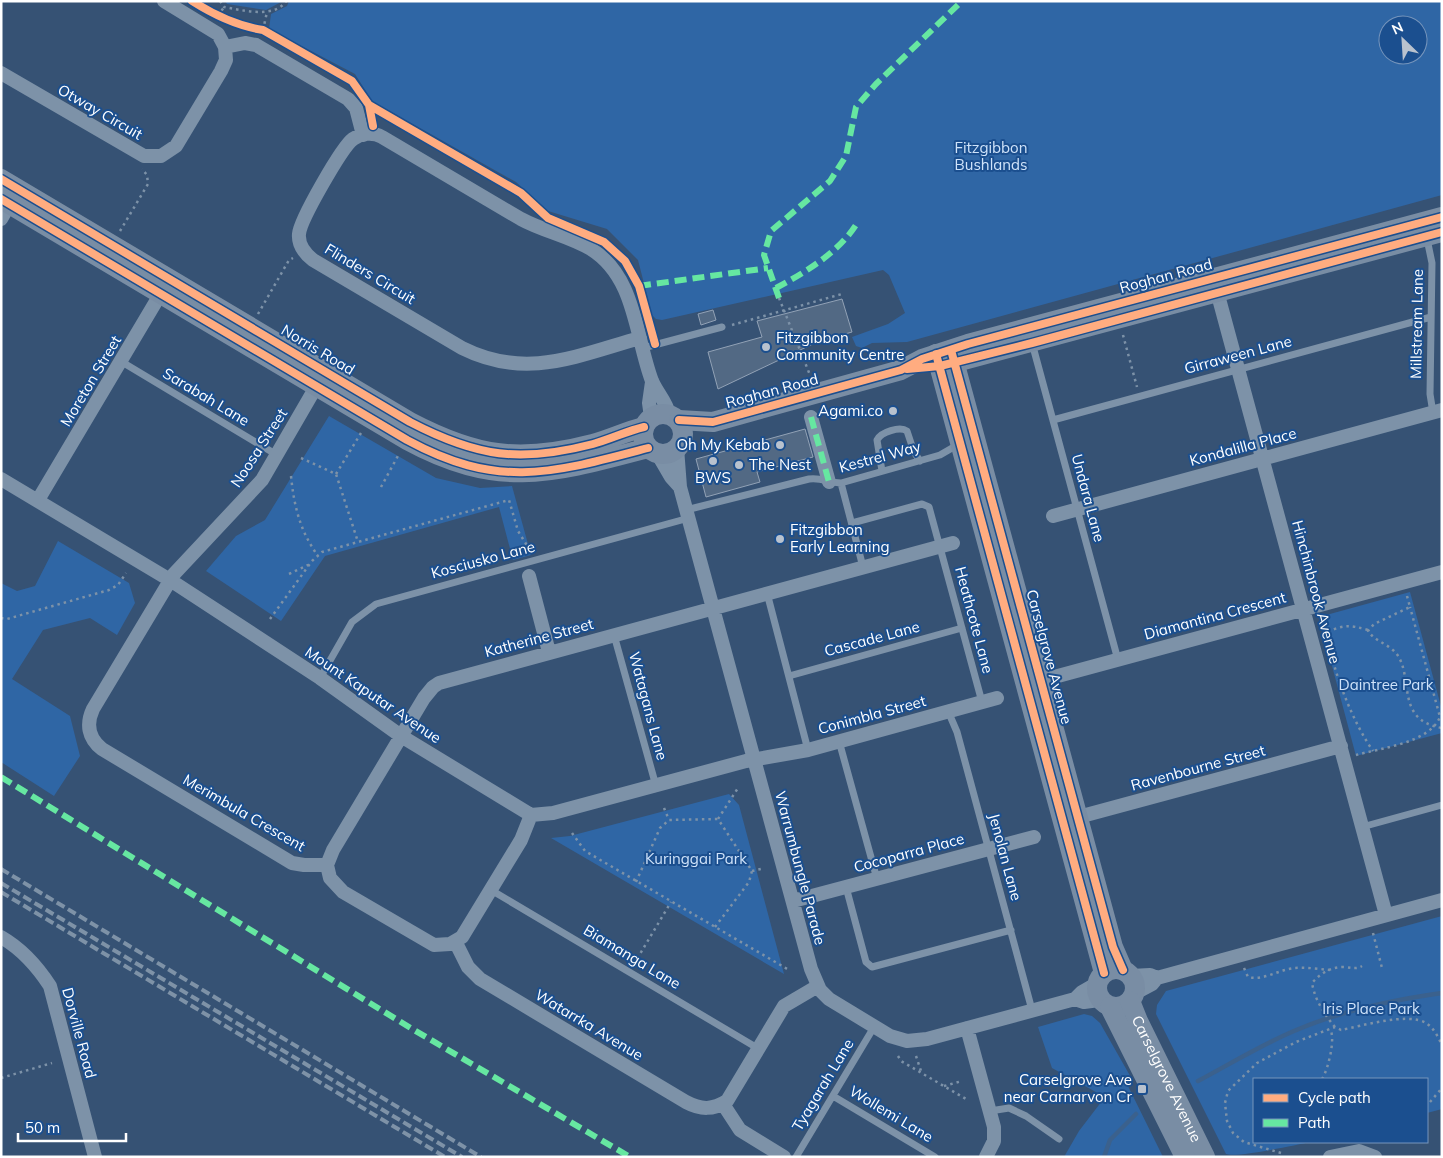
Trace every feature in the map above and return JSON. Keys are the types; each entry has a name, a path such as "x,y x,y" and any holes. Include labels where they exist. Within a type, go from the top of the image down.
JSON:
{"main road":[{"name":"Norris Road","path":"1,179 8,203 165,286 321,378 428,451 461,464 486,470 508,472 547,472 653,450 671,452 667,428 613,438 559,452 519,455 498,454 459,445 438,436 321,378"},
{"name":"Roghan Road","path":"945,358 1032,343 1442,216"},
{"name":"Roghan Road","path":"667,428 713,422 1216,285 1434,234"},
{"name":"Carselgrove Avenue","path":"945,358 961,443 1034,683"},
{"name":"Carselgrove Avenue","path":"945,358 1071,819 1113,947 1130,985 1138,1021 1205,1157"},
{"path":"653,450 643,438 667,428"},
{"name":"Carselgrove Avenue","path":"1071,819 1102,991 1185,1157"},
{"path":"1113,969 1130,985 1121,1007 1102,991 1113,969"}],"street":[{"path":"164,1 218,34 225,47 245,42 256,45 348,99 356,108 363,134 374,134 382,137 521,219 591,249 602,258 619,277 642,343 652,382 667,406 667,428"},
{"name":"Otway Circuit","path":"1,73 144,156 155,157 171,150 181,139 222,71 226,60 225,47"},
{"name":"Flinders Circuit","path":"363,134 348,144 302,220 299,235 300,242 305,254 313,260 462,348 501,363 542,364 642,343"},
{"name":"Hinchinbrook Avenue","path":"1216,285 1386,915"},
{"name":"Moreton Street","path":"38,500 122,362 165,286"},
{"name":"Noosa Street","path":"170,580 251,494 277,455 321,378"},
{"name":"Kondalilla Place","path":"1053,516 1437,412"},
{"path":"811,417 835,483"},
{"name":"Warrumbungle Parade","path":"667,428 680,487 811,969 818,986 829,999 874,1027 890,1036 907,1041 927,1039 1075,999 1084,1002 1102,991"},
{"name":"Warrumbungle Parade","path":"653,450 680,487"},
{"name":"Mount Kaputar Avenue","path":"1,479 170,580 320,678 401,736 530,815"},
{"name":"Katherine Street","path":"328,865 333,850 401,736 429,691 439,683 946,545"},
{"path":"527,569 550,652"},
{"name":"Diamantina Crescent","path":"1034,683 1442,572"},
{"name":"Merimbula Crescent","path":"170,580 93,709 88,724 92,738 102,749 292,862 304,865 328,865"},
{"name":"Conimbla Street","path":"754,759 808,750 997,698"},
{"name":"Ravenbourne Street","path":"1071,819 1341,746"},
{"path":"328,865 330,878 343,892 428,943 439,946 456,943 466,933 520,840 530,815 553,813 754,759"},
{"name":"Cocoparra Place","path":"793,901 1034,837"},
{"path":"1130,985 1150,975 1157,978 1442,900"},
{"name":"Dorville Road","path":"1,937 36,965 50,986 95,1157"},
{"name":"Watarrka Avenue","path":"456,943 468,968 480,979 694,1106 706,1109 723,1104"},
{"path":"784,1157 742,1132 723,1104 731,1096 784,1006 818,986"},
{"path":"967,1028 995,1134 994,1141 986,1157"},
{"path":"1330,1157 1359,1151 1374,1157"}],"lane":[{"name":"Millstream Lane","path":"1434,234 1430,394 1437,412"},
{"name":"Girraween Lane","path":"1053,420 1431,317"},
{"path":"642,343 725,326"},
{"name":"Undara Lane","path":"1032,343 1118,660"},
{"name":"Sarabah Lane","path":"122,362 277,455"},
{"path":"882,472 877,440 880,435 900,429 907,431 914,452 920,461"},
{"name":"Kestrel Way","path":"688,514 809,479 819,478 835,483 882,472 947,453 961,443"},
{"path":"835,483 852,524 863,567"},
{"name":"Heathcote Lane","path":"852,524 924,504 930,510 946,545 962,628 982,702"},
{"name":"Kosciusko Lane","path":"320,678 352,622 376,604 527,569 688,514"},
{"path":"767,594 808,750"},
{"name":"Cascade Lane","path":"789,676 962,628"},
{"name":"Watagans Lane","path":"614,634 656,786"},
{"name":"Jenolan Lane","path":"948,711 957,732 1032,1010"},
{"path":"839,741 877,879"},
{"path":"1362,827 1442,806"},
{"path":"846,887 866,962 872,967 1010,930"},
{"name":"Biamanga Lane","path":"491,890 759,1049"},
{"name":"Tyagarah Lane","path":"796,1157 874,1027"},
{"name":"Wollemi Lane","path":"833,1096 935,1157"},
{"path":"990,1111 1009,1108 1026,1116 1059,1138"}],"path":[{"path":"207,10 222,18 224,7 220,1"},
{"path":"224,7 267,12 283,6 286,1"},
{"path":"267,12 260,30 271,35"},
{"path":"120,231 148,184 147,175 141,168 142,163"},
{"path":"258,316 289,260 299,256"},
{"path":"725,326 842,294"},
{"path":"779,298 810,375"},
{"path":"1123,334 1139,396"},
{"path":"336,474 362,432"},
{"path":"381,487 400,452"},
{"path":"302,458 336,474 358,542"},
{"path":"291,476 295,510 307,541 318,556"},
{"path":"270,619 309,565 322,552 509,500 518,531 533,555"},
{"path":"289,574 309,565"},
{"path":"1,618 7,619 109,590 118,585 126,572"},
{"path":"1352,756 1418,738 1436,727 1440,717 1408,596"},
{"path":"1368,630 1374,624 1410,607"},
{"path":"1373,751 1361,734 1338,677 1327,633 1338,626 1351,625 1368,630 1396,653 1413,711 1428,724 1442,728"},
{"path":"718,819 738,788"},
{"path":"664,808 669,820"},
{"path":"636,882 660,828 669,820 718,819"},
{"path":"715,928 749,882 752,871 718,819"},
{"path":"572,833 585,852 789,970"},
{"path":"752,871 761,869"},
{"path":"630,972 671,902"},
{"path":"1372,929 1382,968"},
{"path":"1239,955 1248,977 1258,980 1276,971 1297,968 1330,970"},
{"path":"1362,966 1330,970 1320,974 1312,983 1313,993 1324,1013 1335,1027 1341,1030 1376,1023 1414,1020 1425,1022 1434,1030 1442,1045"},
{"path":"1281,1152 1244,1142 1233,1133 1226,1121 1225,1103 1228,1091 1257,1063 1288,1045 1335,1027"},
{"path":"1322,1078 1332,1046 1333,1034 1330,1029"},
{"path":"898,1056 901,1061 966,1099"},
{"path":"916,1056 921,1072"},
{"path":"1,1078 52,1063"},
{"path":"944,1086 962,1081"},
{"path":"1428,1102 1442,1088"},
{"path":"1428,1102 1442,1102"}],"green space":[{"path":"225,1 283,1 266,10 227,4"},
{"name":"Fitzgibbon Bushlands","path":"289,1 1442,1 1442,195 907,342 872,343 862,348 856,346 852,337 888,324 905,313 889,275 883,270 662,320 656,319 652,315 638,260 607,229 548,211 516,182 372,101 355,74 269,29 271,14 287,6"},
{"path":"329,416 436,478 480,488 512,486 531,555 513,560 499,507 325,556 281,621 206,571 236,536 265,520"},
{"path":"58,541 129,583 135,603 117,635 90,618 43,630 12,679 70,716 80,756 54,796 1,762 1,583 17,591 35,586"},
{"name":"Daintree Park","path":"1410,592 1442,710 1442,733 1356,756 1319,617"},
{"name":"Kuringgai Park","path":"729,794 739,805 784,974 551,838 570,836"},
{"name":"Iris Place Park","path":"1442,916 1442,1109 1428,1113 1428,1078 1253,1078 1253,1143 1306,1143 1254,1153 1226,1154 1156,1014 1157,1005 1166,991"},
{"path":"1084,1014 1092,1016 1100,1023 1133,1081 1127,1084 1163,1157 1064,1157 1079,1131 1105,1097 1052,1068 1038,1027"}],"building":[{"name":"Fitzgibbon Community Centre","path":"842,299 852,332 817,342 718,389 708,352 762,337 757,321"},
{"path":"713,310 716,320 701,325 698,314"},
{"name":"The Nest","path":"805,429 813,457 757,472 760,482 706,497 696,459"}],"waterway":[{"path":"1198,1081 1270,1042 1312,1024 1366,1007 1442,993"},
{"path":"1104,1157 1110,1140 1136,1114"}],"railway":[{"path":"1,869 481,1157"},
{"path":"1,883 462,1157"},
{"path":"1,892 445,1157"}],"marked path":[{"path":"779,298 764,255 771,231 830,181 846,156 856,107 876,84 962,1"},
{"path":"776,288 820,261 840,245 856,225"},
{"path":"639,286 768,268"},
{"path":"811,417 829,482"},
{"path":"1,777 409,1027 630,1157"}],"cycle path":[{"path":"192,1 226,19 244,26 263,30 352,81 369,105 373,126"},
{"path":"369,105 521,193 548,218 604,242 625,261 639,286 655,344"},
{"path":"1,179 410,422 457,443 499,453 521,455 567,450 593,444 644,427"},
{"path":"1,199 407,440 440,456 470,466 499,471 526,472 554,470 648,448"},
{"path":"679,420 713,422 901,370 922,359 968,344 1442,217"},
{"path":"907,369 940,366 1032,343 1442,232"},
{"path":"951,350 1113,947 1123,970"},
{"path":"936,354 1104,973"}],"place":[{"name":"Fitzgibbon Community Centre","path":"766,347"},
{"name":"Agami.co","path":"893,411"},
{"name":"Oh My Kebab","path":"780,445"},
{"name":"BWS","path":"713,461"},
{"name":"The Nest","path":"739,465"},
{"name":"Fitzgibbon Early Learning","path":"780,539"},
{"name":"Carselgrove Ave near Carnarvon Cr","path":"1142,1089"}]}
